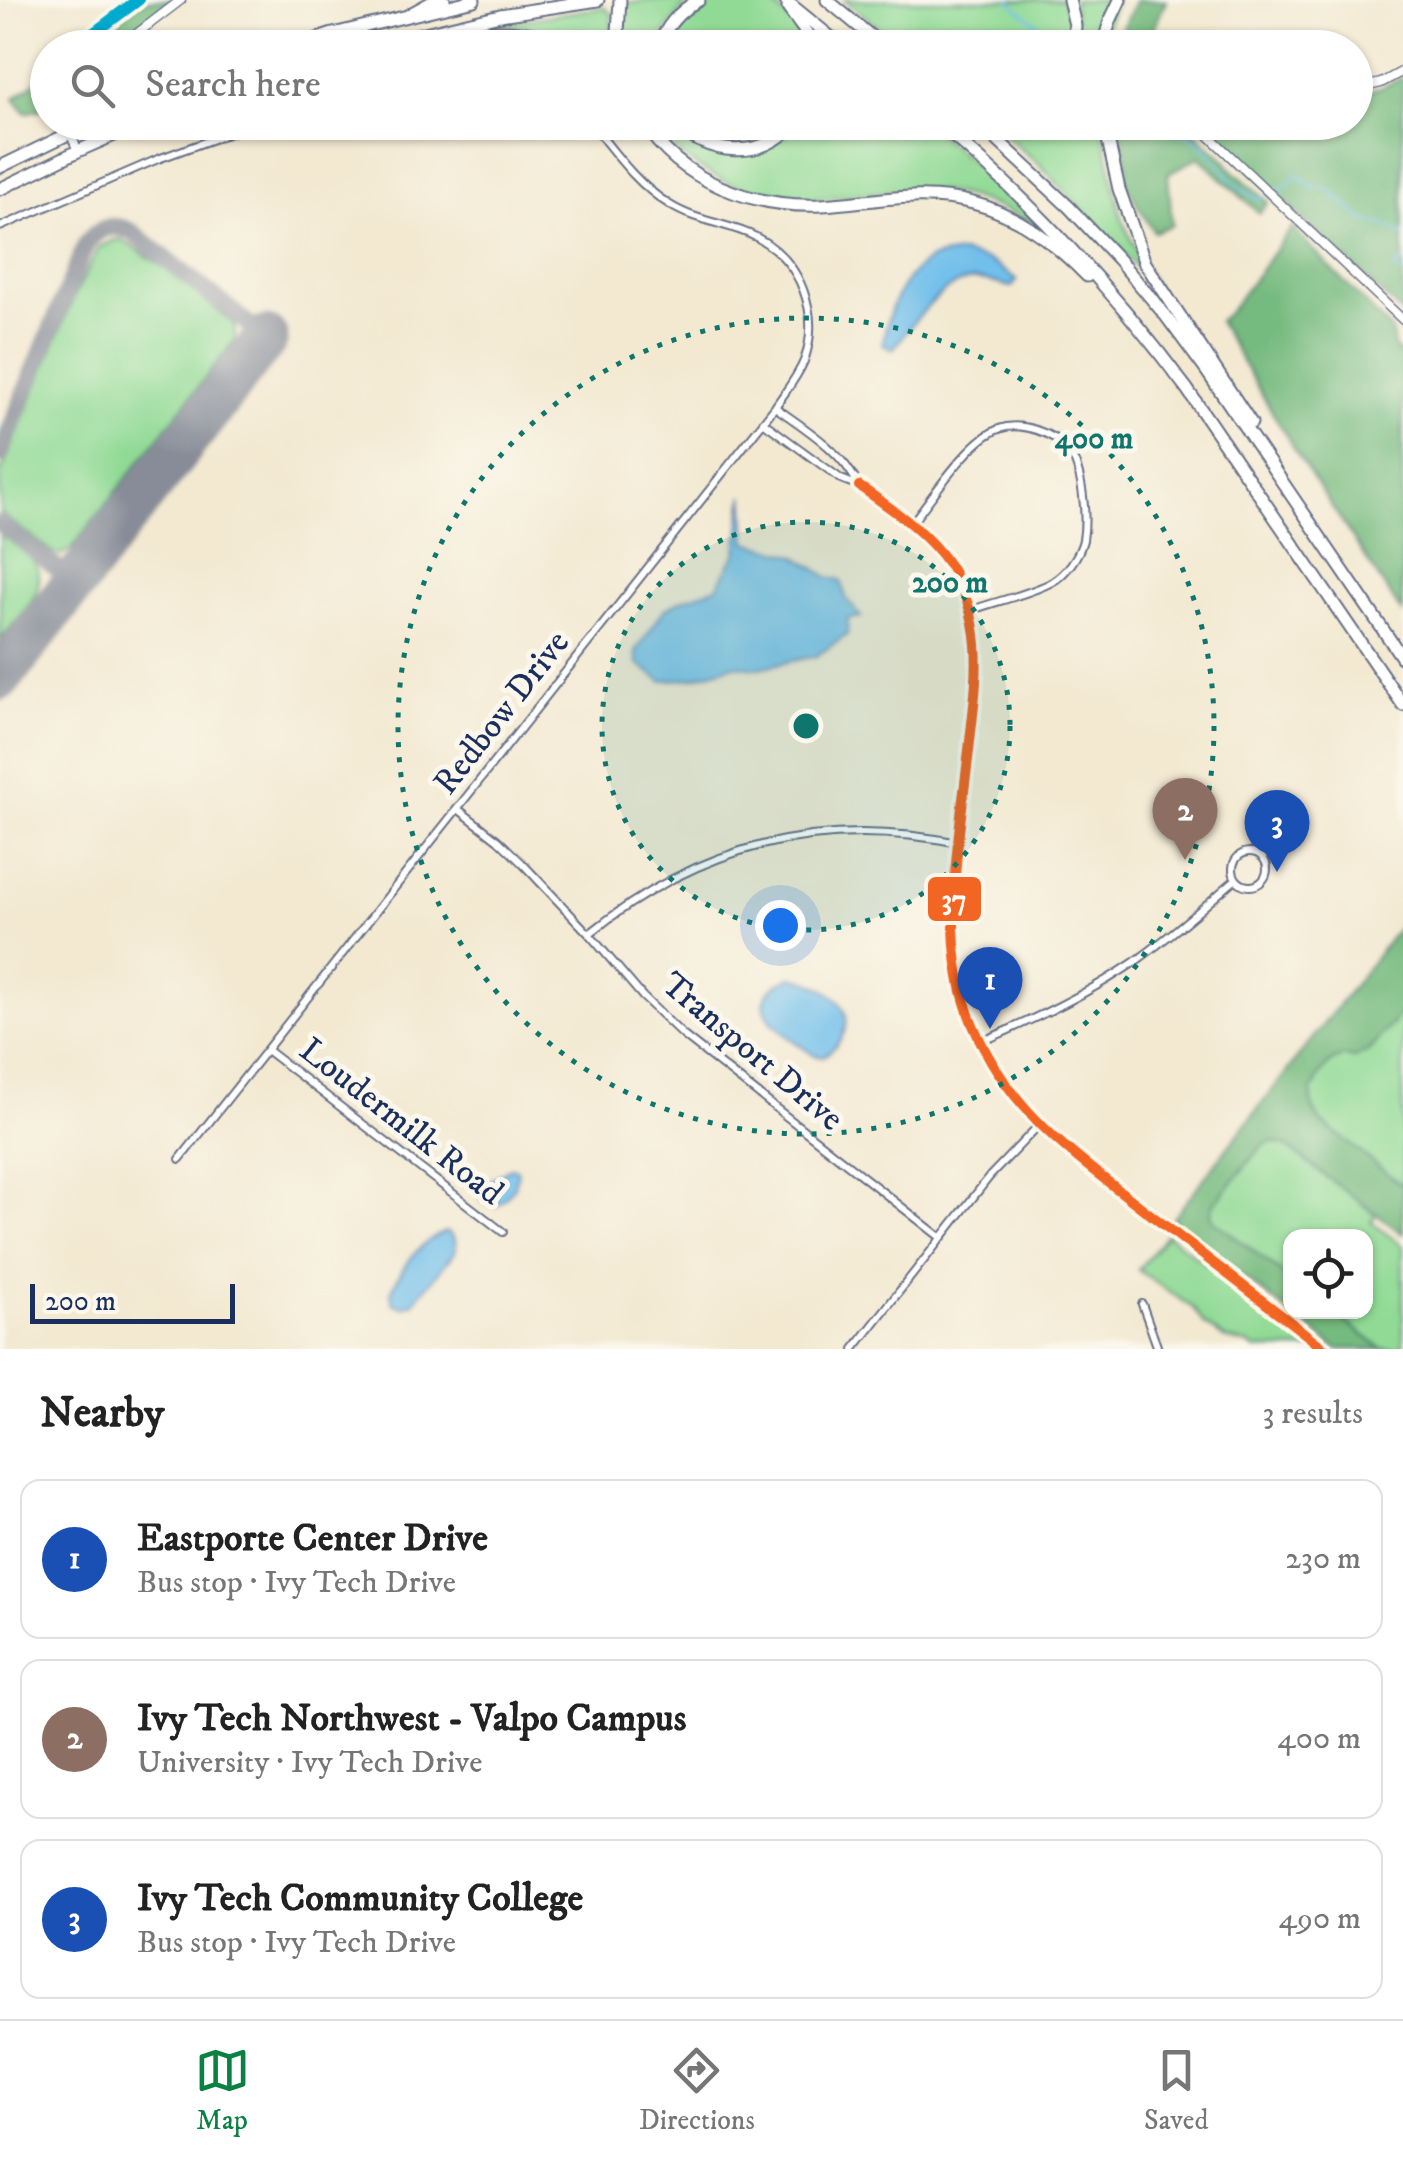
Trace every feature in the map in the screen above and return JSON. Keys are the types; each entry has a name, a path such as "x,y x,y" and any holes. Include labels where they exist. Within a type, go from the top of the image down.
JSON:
{"highway":[{"path":"410,14 444,0"},
{"path":"354,30 474,0"},
{"path":"437,30 500,15 598,0"},
{"path":"618,30 620,0"},
{"path":"666,30 686,7 699,0"},
{"path":"784,0 819,30"},
{"path":"827,0 864,30"},
{"path":"1069,0 1075,30"},
{"path":"1107,30 1120,0"},
{"path":"798,15 805,30"},
{"path":"0,167 47,140"},
{"path":"0,189 103,140"},
{"path":"653,140 693,173 747,197 822,205 902,196 973,203 1036,231 1116,298"},
{"path":"658,140 674,159"},
{"path":"696,140 718,149 743,151 774,140"},
{"path":"957,140 1022,197 1116,298 1187,389 1403,706"},
{"path":"997,140 1069,207 1166,316 1403,659"},
{"path":"1108,140 1118,189 1145,263 1259,436 1272,468"}],"street":[{"path":"142,30 181,0"},
{"path":"1373,85 1403,70"},
{"path":"74,140 78,151"},
{"path":"0,227 210,140"},
{"name":"Redbow Drive","path":"180,1160 775,407 802,364 810,336 809,308 794,270 769,245 753,236 690,217 654,194 638,181 605,140"},
{"path":"1213,140 1403,320"},
{"path":"775,407 836,451 860,486"},
{"path":"762,422 912,524 948,563 972,610 978,676 959,843 956,950 965,1005 1001,1079 1039,1124 1325,1349"},
{"path":"912,524 969,451 997,429 1014,425 1044,432 1070,452 1082,490 1084,524 1077,557 1053,582 972,610"},
{"name":"Transport Drive","path":"458,809 522,863 684,1036 940,1237"},
{"path":"589,934 660,884 743,849 855,832 959,843"},
{"path":"1258,853 1266,861 1266,877 1258,885 1246,886 1236,880 1234,862 1242,854 1258,853"},
{"path":"981,1042 1059,1006 1130,964 1236,880"},
{"name":"Loudermilk Road","path":"268,1051 503,1232"},
{"path":"854,1349 990,1176 1039,1124"},
{"path":"1142,1304 1158,1349"}],"green space":[{"path":"146,0 174,0 133,30 105,30"},
{"path":"689,0 667,30 622,30 624,4"},
{"path":"709,0 767,0 798,30 674,30"},
{"path":"844,0 1064,0 1068,30 882,30"},
{"path":"1073,0 1116,0 1105,30 1076,30"},
{"path":"1136,0 1166,0 1154,30 1121,30"},
{"path":"604,7 612,14 612,30 537,30 497,24"},
{"path":"1403,77 1403,314 1218,140 1373,140 1373,89"},
{"path":"30,86 30,112 26,113 14,98"},
{"path":"664,140 688,140 713,152 731,154 775,140 946,140 1045,229 980,201 938,191 892,191 816,199 768,195 723,180 682,156"},
{"path":"710,140 759,140 749,143"},
{"path":"1011,140 1105,140 1121,216 1156,288 1040,165"},
{"path":"1123,140 1203,140 1269,202 1259,213 1199,157 1168,174 1172,225 1154,232 1125,178"},
{"path":"1292,228 1392,331 1394,347 1403,356 1402,613 1299,457 1218,321 1229,312"},
{"path":"122,240 165,268 232,322 235,340 72,548 60,555 0,513 0,475 74,297 99,247"},
{"path":"0,534 29,556 39,575 28,606 0,640"},
{"path":"1403,922 1403,1011 1369,1050 1355,1058 1343,1056 1331,1062 1311,1092 1319,1120 1403,1186 1403,1234 1284,1145 1271,1141 1261,1147 1213,1205 1211,1216 1283,1274 1283,1308 1170,1222"},
{"path":"1403,1011 1403,1186 1319,1120 1311,1092 1331,1062"},
{"path":"1271,1141 1284,1145 1376,1214 1371,1222 1403,1246 1403,1349 1382,1349 1342,1319 1373,1319 1373,1229 1283,1229 1283,1274 1214,1221 1213,1205 1261,1147"},
{"path":"1167,1234 1316,1349 1254,1349 1223,1338 1204,1324 1193,1308 1138,1270"},
{"path":"1298,1319 1342,1319 1382,1349 1337,1349"}],"water":[{"path":"961,253 990,261 1017,280 1012,287 980,280 954,286 930,304 893,349 883,344 891,309 910,276 932,258"},
{"path":"744,495 747,542 796,556 828,577 841,580 846,598 861,617 848,619 847,635 816,656 759,668 734,665 693,678 662,681 638,664 636,651 664,610 717,587 737,552"},
{"path":"792,977 823,988 842,1007 845,1031 823,1057 783,1033 768,1016 765,999 769,992"},
{"path":"510,1168 517,1169 517,1175 508,1195 496,1206 483,1201 479,1192"},
{"path":"445,1232 455,1240 454,1253 413,1303 403,1307 393,1303 391,1292 406,1265 427,1242"}],"waterway":[{"path":"1010,0 1044,29"},
{"path":"1196,140 1232,180 1249,194 1262,198"},
{"path":"1276,191 1297,174 1312,188 1327,188 1364,221 1383,224 1403,235"},
{"path":"1403,262 1395,268 1403,273"}],"taxiway":[{"path":"0,455 86,244 101,230 118,227 132,232 266,338"},
{"path":"0,523 75,583"}],"runway":[{"path":"0,678 266,338"}],"transit line":[{"path":"98,30 138,0"},
{"name":"37","path":"859,486 908,522 940,553 961,587 974,629 975,695 954,921 962,992 989,1057 1027,1109 1072,1153 1325,1349"}],"place":[{"name":"Ivy Tech Northwest - Valpo Campus","path":"1185,860"},
{"name":"Ivy Tech Community College","path":"1277,872"},
{"name":"Eastporte Center Drive","path":"990,1029"}]}
